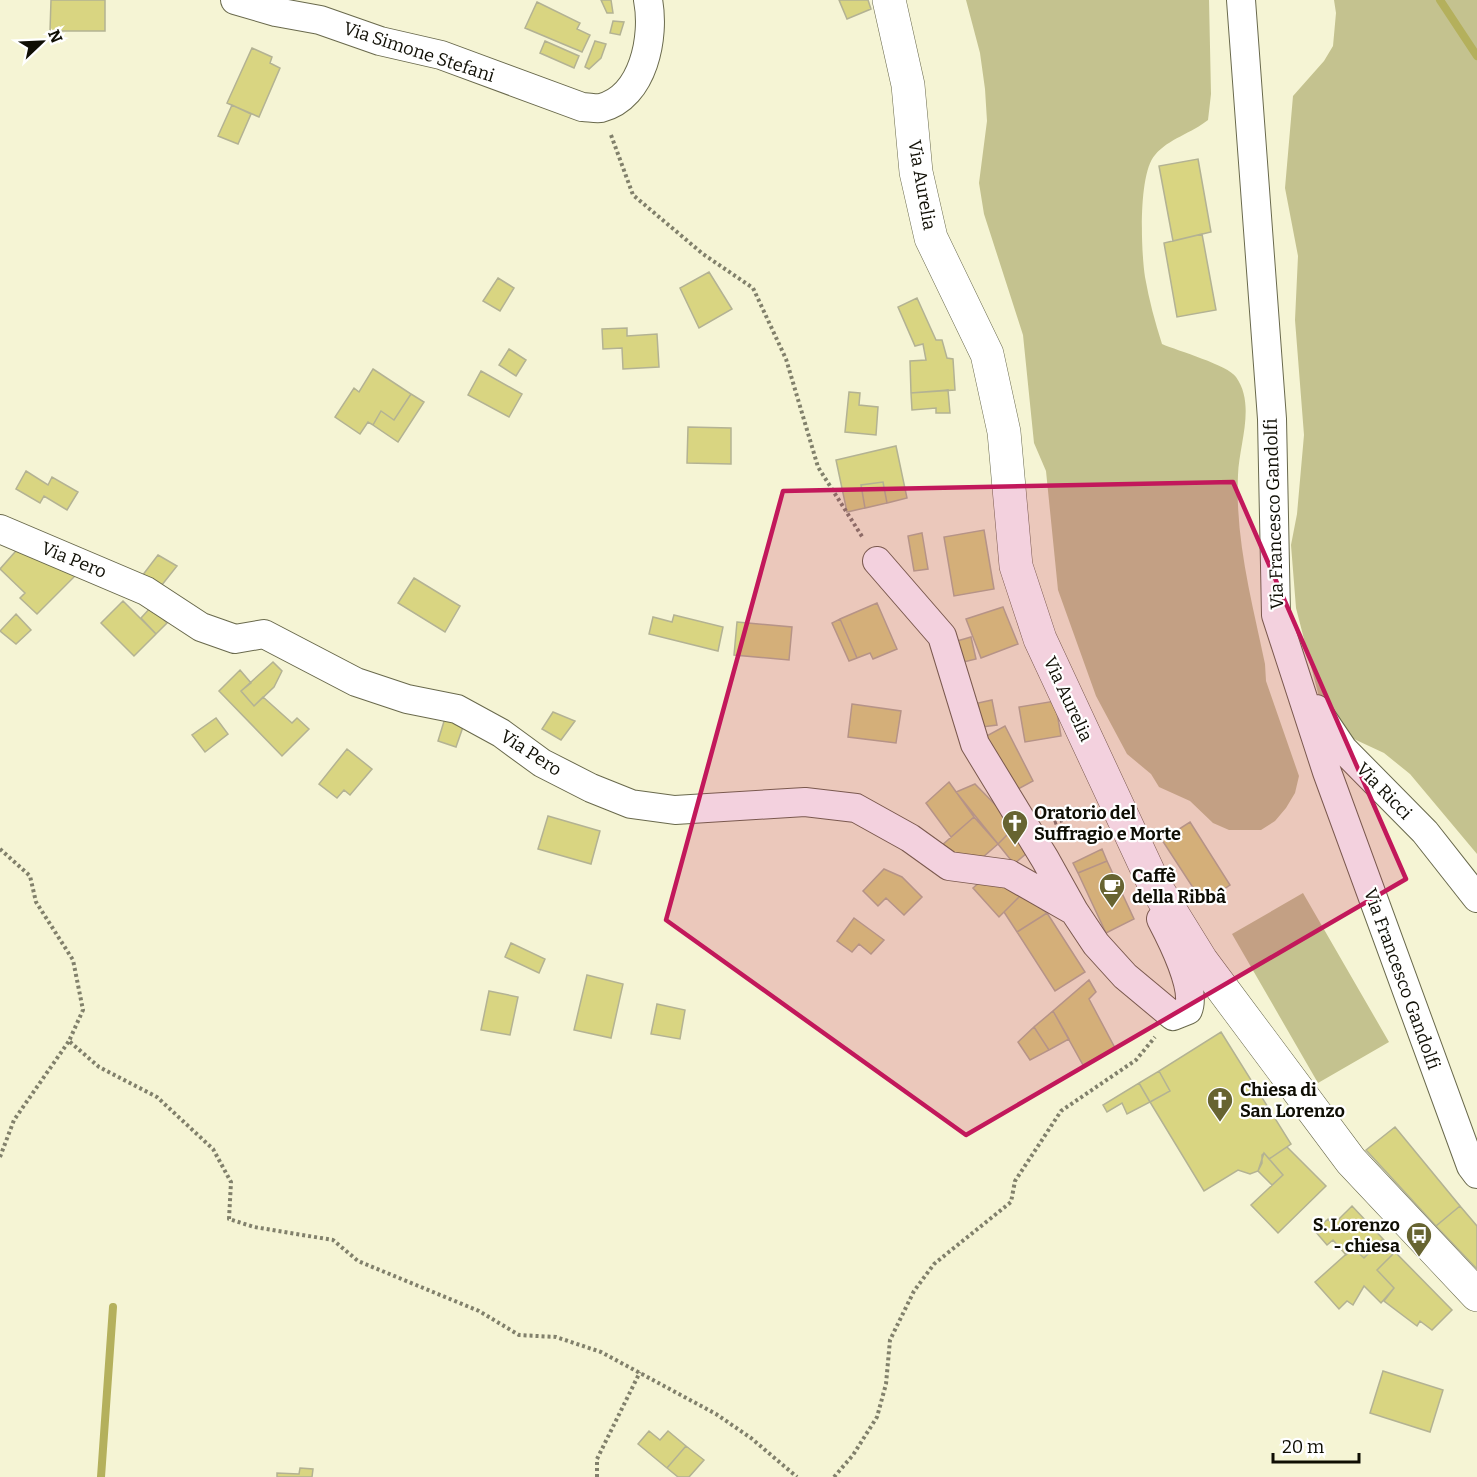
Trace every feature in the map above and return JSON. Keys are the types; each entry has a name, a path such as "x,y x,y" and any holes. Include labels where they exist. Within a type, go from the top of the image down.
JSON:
{"main road":[{"name":"Via Aurelia","path":"889,0 908,85 916,172 930,238 987,354 1004,432 1016,566 1040,639 1154,884 1201,960 1351,1161 1477,1294"}],"street":[{"name":"Via Simone Stefani","path":"235,0 276,12 320,21 380,41 441,55 582,107 601,108"},
{"path":"601,108 619,97 634,83 650,49 651,16 648,0"},
{"name":"Via Francesco Gandolfi","path":"1241,0 1272,419 1276,615 1389,945 1470,1166 1477,1174"},
{"name":"Via Pero","path":"0,529 146,591 201,627 235,639 264,634 356,682 407,699 457,709 501,733 542,763 591,788 631,804 675,810 805,802 856,808 910,838 948,866 1009,874 1074,911"},
{"path":"878,561 942,636 975,744 1046,859 1074,911 1096,944 1125,976 1173,1016 1188,1010 1192,1002 1177,951 1151,898 1154,884"},
{"name":"Via Ricci","path":"1297,679 1343,749 1425,832 1477,898"}],"path":[{"path":"601,108 633,195 703,254 753,288 786,359 818,467 878,561"},
{"path":"1029,834 1080,812 1101,811 1128,831"},
{"path":"0,849 30,876 36,902 73,960 83,1010 69,1041 14,1120 0,1157"},
{"path":"834,1477 853,1455 877,1417 886,1384 890,1340 914,1291 934,1264 1011,1202 1015,1181 1061,1111 1136,1060 1173,1016"},
{"path":"69,1041 99,1067 157,1097 213,1149 231,1182 229,1219 289,1234 333,1240 358,1261 479,1311 519,1335 556,1337 580,1344 640,1372 716,1414 751,1438 797,1477"},
{"path":"597,1477 597,1459 640,1372"}],"highlighted area":[{"path":"1233,482 1406,879 966,1135 666,920 783,491"}],"shaded area":[{"path":"966,0 1209,0 1211,94 1208,120 1160,149 1155,155 1146,178 1143,195 1142,250 1152,311 1162,344 1231,372 1242,388 1245,400 1245,425 1238,475 1242,547 1265,664 1266,681 1299,776 1295,793 1286,808 1275,821 1261,830 1229,830 1213,823 1190,801 1159,787 1151,774 1127,754 1096,696 1058,590 1046,471 1034,443 1023,335 984,214 979,183 987,121 985,89 980,53"},
{"path":"1334,0 1477,0 1477,854 1410,774 1384,753 1341,733 1321,705 1296,608 1291,545 1297,514 1304,435 1295,320 1298,256 1285,188 1293,96 1324,61 1333,46 1336,13"},
{"path":"1303,893 1389,1042 1318,1083 1232,934"}],"building":[{"path":"51,0 105,0 105,31 50,31"},
{"path":"601,0 611,0 613,13 607,13"},
{"path":"839,0 868,0 871,9 847,19"},
{"path":"537,2 580,23 577,29 590,35 582,52 525,28"},
{"path":"613,21 624,22 620,35 610,33"},
{"path":"545,41 579,56 574,68 540,53"},
{"path":"595,41 606,44 601,58 589,69 585,67"},
{"path":"252,48 272,57 270,63 280,68 259,117 227,103"},
{"path":"232,105 251,114 238,144 218,136"},
{"path":"1198,159 1211,232 1173,241 1159,166"},
{"path":"1202,234 1216,310 1177,317 1164,243"},
{"path":"709,272 732,309 699,328 680,288"},
{"path":"498,278 514,288 500,311 483,301"},
{"path":"917,298 936,340 942,340 947,358 953,359 955,390 911,393 910,361 926,360 923,344 915,346 898,307"},
{"path":"627,328 627,336 657,334 659,367 623,369 622,348 603,349 602,329"},
{"path":"509,349 526,360 516,376 499,365"},
{"path":"373,369 411,394 394,420 381,411 373,425 368,422 360,434 335,417 354,388 359,392"},
{"path":"481,371 522,394 509,417 468,395"},
{"path":"948,390 950,413 936,413 936,408 912,410 911,393"},
{"path":"849,392 860,393 859,405 878,407 876,435 845,432"},
{"path":"411,394 424,402 398,442 373,425 381,411 394,420"},
{"path":"688,427 731,428 731,464 687,463"},
{"path":"896,446 907,498 887,503 883,482 861,485 865,508 847,512 836,460"},
{"path":"26,471 48,485 52,477 78,492 67,510 44,496 40,503 16,489"},
{"path":"883,482 887,503 865,508 861,485"},
{"path":"984,530 994,589 954,596 944,537"},
{"path":"922,533 928,569 914,571 908,536"},
{"path":"23,543 76,575 37,614 20,598 25,593 0,569"},
{"path":"158,555 177,566 161,586 142,576"},
{"path":"414,578 460,606 445,632 398,603"},
{"path":"123,601 156,634 134,656 101,623"},
{"path":"877,603 897,649 873,659 870,653 857,658 840,619"},
{"path":"151,607 167,623 156,634 141,618"},
{"path":"1003,607 1018,644 981,658 966,619"},
{"path":"16,614 31,630 16,644 0,631"},
{"path":"674,615 723,627 718,651 649,634 653,617 672,622"},
{"path":"840,619 857,658 849,661 832,623"},
{"path":"737,622 792,627 789,660 734,655"},
{"path":"971,637 976,659 955,664 950,643"},
{"path":"273,662 282,671 274,687 254,706 241,691"},
{"path":"240,670 251,683 241,691 254,706 263,697 292,723 297,718 309,729 282,756 219,691"},
{"path":"992,700 997,725 982,727 978,703"},
{"path":"1055,701 1061,736 1025,742 1019,707"},
{"path":"852,704 901,711 896,743 848,737"},
{"path":"553,712 575,721 561,740 542,729"},
{"path":"216,718 228,734 205,752 192,735"},
{"path":"445,718 464,724 456,747 438,741"},
{"path":"1005,726 1033,781 1009,794 981,739"},
{"path":"347,749 372,769 350,795 344,790 337,798 319,784"},
{"path":"949,782 974,817 951,837 926,803"},
{"path":"975,784 1016,826 998,844 956,792"},
{"path":"548,816 600,831 591,864 538,849"},
{"path":"974,817 998,844 975,864 941,846"},
{"path":"1190,822 1230,885 1203,903 1162,840"},
{"name":"Oratorio del Suffragio e Morte","path":"1016,826 1033,848 1014,864 998,844"},
{"path":"1102,849 1107,861 1078,873 1073,863"},
{"path":"1107,861 1134,919 1106,933 1078,873"},
{"path":"884,869 902,877 922,897 904,915 886,898 878,906 863,891"},
{"path":"982,880 1003,884 1021,895 999,917 973,888"},
{"path":"1021,895 1047,913 1017,932 1004,912"},
{"path":"1047,913 1085,972 1055,991 1017,932"},
{"path":"854,918 884,940 871,954 859,944 852,952 837,941"},
{"path":"511,943 545,959 539,973 505,957"},
{"path":"587,975 623,984 611,1038 574,1030"},
{"path":"1089,980 1096,992 1089,999 1115,1048 1083,1065 1053,1011"},
{"path":"489,991 518,997 510,1035 481,1030"},
{"path":"657,1004 685,1010 680,1039 651,1034"},
{"path":"1053,1011 1069,1039 1049,1050 1034,1027"},
{"path":"1034,1027 1049,1050 1030,1060 1018,1042"},
{"name":"Chiesa di San Lorenzo","path":"1221,1032 1291,1144 1269,1159 1264,1153 1258,1171 1250,1174 1238,1170 1204,1191 1150,1102 1170,1091 1159,1071"},
{"path":"1159,1071 1170,1091 1150,1102 1139,1083"},
{"path":"1139,1083 1150,1102 1127,1114 1122,1103 1107,1112 1103,1105"},
{"path":"1395,1127 1460,1206 1436,1226 1366,1150"},
{"path":"1287,1147 1326,1186 1278,1233 1251,1205 1283,1175 1269,1159"},
{"path":"1264,1153 1283,1175 1272,1185 1258,1171"},
{"path":"1352,1206 1383,1239 1364,1258 1353,1248 1346,1255 1333,1240 1327,1245 1315,1231 1328,1219 1333,1225"},
{"path":"1460,1206 1477,1226 1477,1269 1436,1226"},
{"path":"1383,1239 1395,1252 1377,1270 1394,1288 1381,1303 1364,1286 1353,1305 1347,1301 1339,1309 1315,1282 1353,1248 1364,1258"},
{"path":"1395,1252 1452,1310 1432,1330 1420,1321 1417,1326 1384,1301 1394,1288 1377,1270"},
{"path":"1383,1371 1443,1390 1430,1432 1370,1413"},
{"path":"649,1431 660,1440 668,1431 686,1446 667,1468 638,1444"},
{"path":"686,1446 704,1460 689,1477 678,1477 667,1468"},
{"path":"300,1468 313,1469 312,1477 277,1477 277,1473 299,1474"}],"waterway":[{"path":"1440,0 1477,56"},
{"path":"101,1477 113,1307"}],"place":[{"name":"Oratorio del Suffragio e Morte","path":"1015,846"},
{"name":"Caffè della Ribbâ","path":"1112,909"},
{"name":"Chiesa di San Lorenzo","path":"1220,1123"},
{"name":"S. Lorenzo - chiesa","path":"1419,1258"}]}
